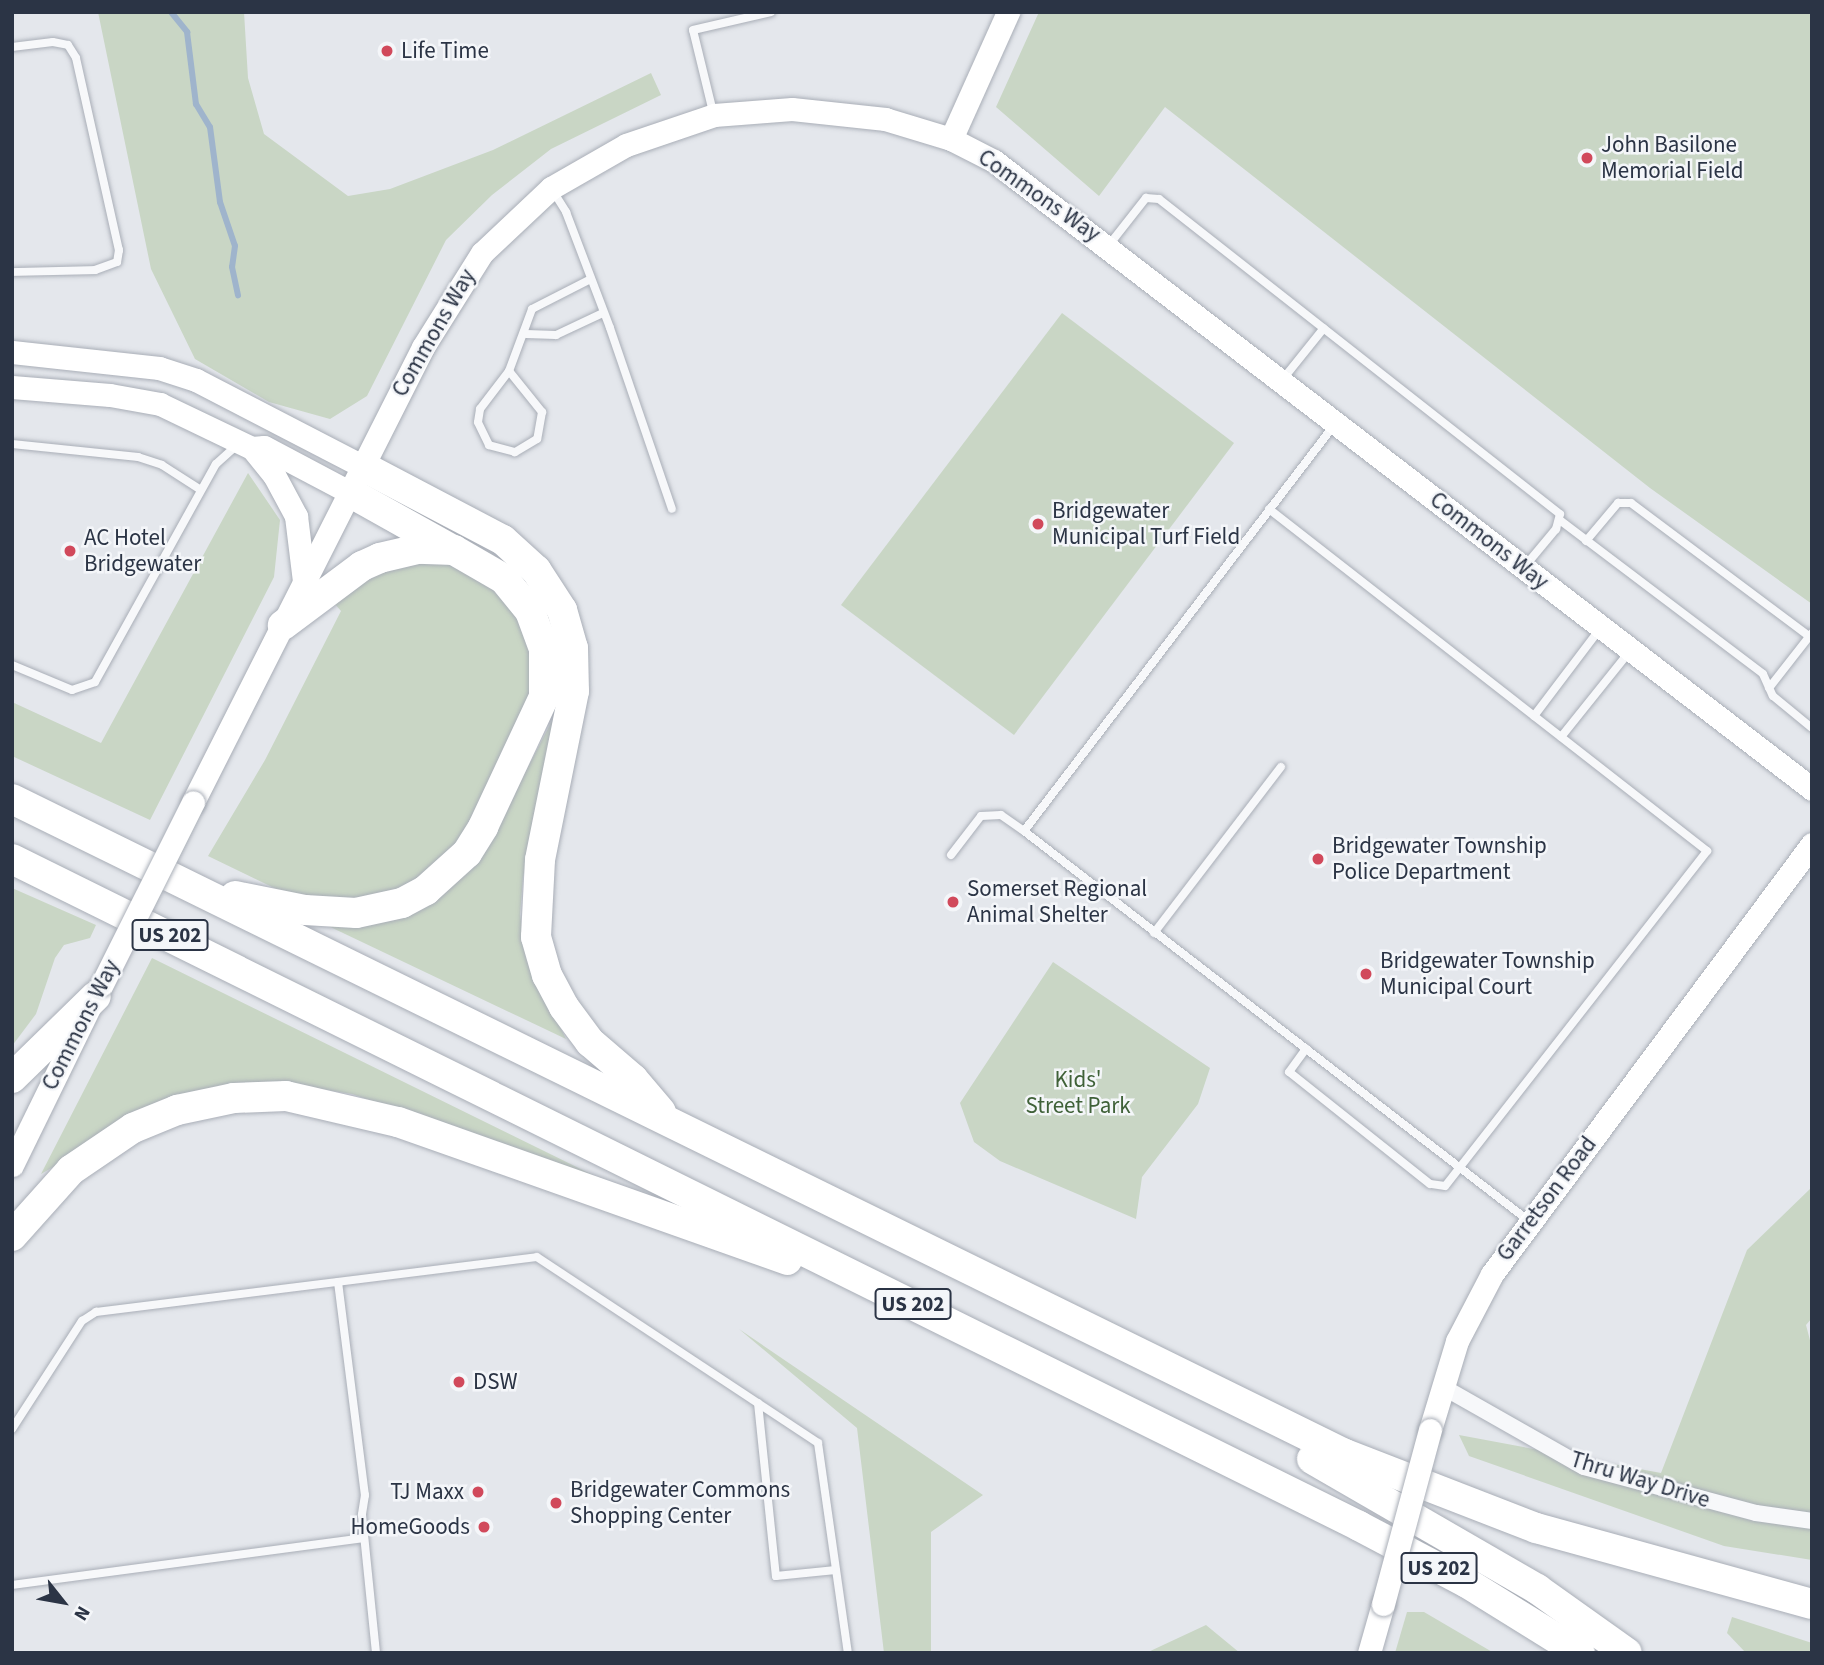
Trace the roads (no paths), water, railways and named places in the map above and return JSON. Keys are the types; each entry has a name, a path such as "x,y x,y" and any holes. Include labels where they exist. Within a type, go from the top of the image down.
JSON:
{"highway":[{"path":"194,887 305,910 356,912 402,903 447,875 467,853 538,717 546,673 538,629 517,593 485,565 454,550 356,479"},
{"path":"356,479 503,540 536,570 562,610 573,649 574,691 540,860 536,937 547,975 564,1007 590,1042 633,1079 668,1121"},
{"path":"283,625 362,566 380,558 418,549 454,550"},
{"name":"US 202","path":"12,799 1239,1405 1251,1429 1434,1525 1537,1589 1627,1653"},
{"name":"US 202","path":"12,859 26,871 898,1296 1359,1526 1467,1583 1580,1653"},
{"path":"12,1078 99,990"},
{"path":"12,1236 71,1170 133,1128 177,1110 234,1098 286,1096 398,1122 898,1296"},
{"path":"1239,1405 1469,1506 1720,1580 1812,1604"},
{"path":"1720,1580 1812,1593"}],"street":[{"path":"951,139 1008,12"},
{"name":"Commons Way","path":"12,1165 356,479 459,284 499,234 551,188 626,145 714,115 793,109 842,112 951,139 994,161 1109,245 1812,789"},
{"path":"12,352 159,368 196,380 356,479"},
{"path":"12,387 110,395 160,404 246,445 264,447 356,479"},
{"path":"246,445 274,475 296,516 302,536 304,585"},
{"name":"Garretson Road","path":"1369,1653 1430,1430 1476,1299 1812,844"},
{"name":"Thru Way Drive","path":"1443,1387 1463,1394 1545,1448 1584,1467 1756,1513 1812,1521"}],"lane":[{"path":"714,115 693,30 771,12"},
{"path":"12,47 53,42 68,45 76,58 119,250 117,262 95,270 12,272"},
{"path":"551,188 566,212 672,509"},
{"path":"1109,245 1146,198 1153,197 1560,514 1561,521 1586,541 1763,674 1769,688 1812,726"},
{"path":"509,372 542,412 537,439 515,452 489,445 478,422 480,408 509,372 526,334 532,309 591,279"},
{"path":"526,334 556,335 603,313"},
{"path":"1283,379 1324,328"},
{"path":"1024,831 1336,423"},
{"path":"12,444 138,457 162,465 201,490"},
{"path":"12,665 72,690 95,682 216,464 246,445"},
{"path":"1586,541 1618,503 1631,503 1810,635 1769,688"},
{"path":"1269,509 1707,851 1461,1169 1445,1186 1430,1184 1289,1072 1306,1049"},
{"path":"1524,568 1561,521"},
{"path":"1534,716 1601,628"},
{"path":"1561,737 1630,650"},
{"path":"1154,933 1282,767"},
{"path":"951,855 981,816 1001,815 1531,1222"},
{"path":"12,1429 89,1315 537,1257 818,1443 848,1653"},
{"path":"338,1282 365,1495 364,1538 376,1653"},
{"path":"758,1403 776,1576 836,1570"},
{"path":"12,1585 364,1538"}],"waterway":[{"path":"171,12 187,32 196,104 210,127 220,202 235,246 232,267 238,295"}],"place":[{"name":"Life Time","path":"387,51"},
{"name":"John Basilone Memorial Field","path":"1587,158"},
{"name":"Bridgewater Municipal Turf Field","path":"1038,524"},
{"name":"AC Hotel Bridgewater","path":"70,551"},
{"name":"Bridgewater Township Police Department","path":"1318,859"},
{"name":"Somerset Regional Animal Shelter","path":"953,902"},
{"name":"Bridgewater Township Municipal Court","path":"1366,974"},
{"name":"DSW","path":"459,1382"},
{"name":"TJ Maxx","path":"478,1492"},
{"name":"Bridgewater Commons Shopping Center","path":"556,1503"},
{"name":"HomeGoods","path":"484,1527"}],"park label":[{"name":"Kids' Street Park","path":"1078,1093"}]}
